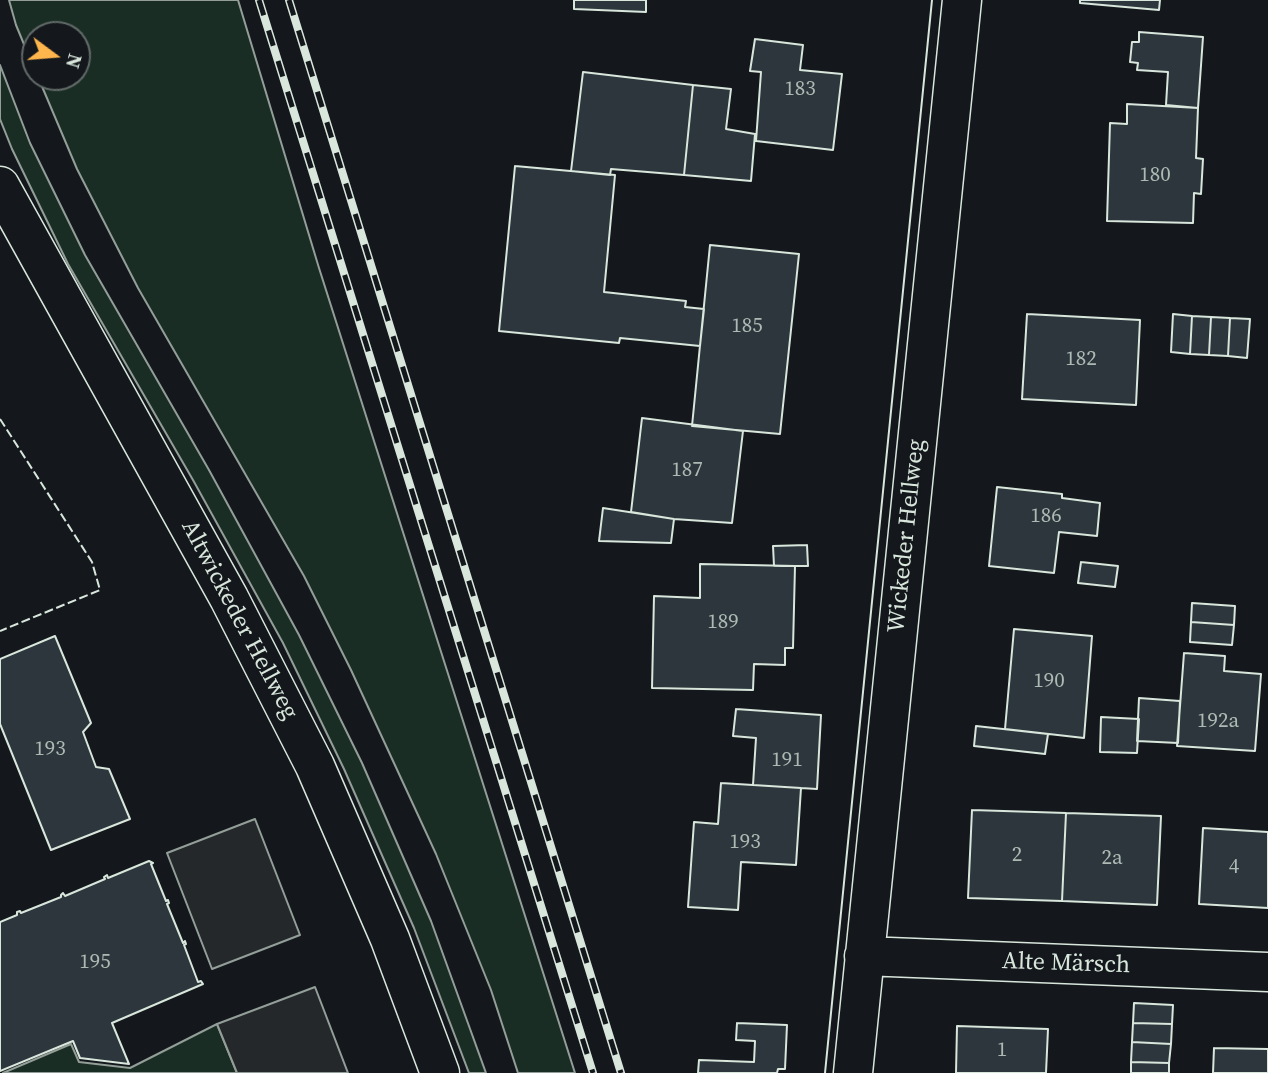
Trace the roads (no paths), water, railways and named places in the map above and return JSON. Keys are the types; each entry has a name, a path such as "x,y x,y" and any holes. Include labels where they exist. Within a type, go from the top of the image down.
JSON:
{"street":[{"name":"Wickeder Hellweg","path":"853,1073 962,0"},
{"name":"Altwickeder Hellweg","path":"0,186 229,598 315,766 390,939 440,1073"},
{"name":"Alte Märsch","path":"864,956 1268,972"}],"tram line":[{"path":"825,1073 932,0"}],"railway":[{"path":"259,0 593,1073"},
{"path":"289,0 621,1073"}]}
